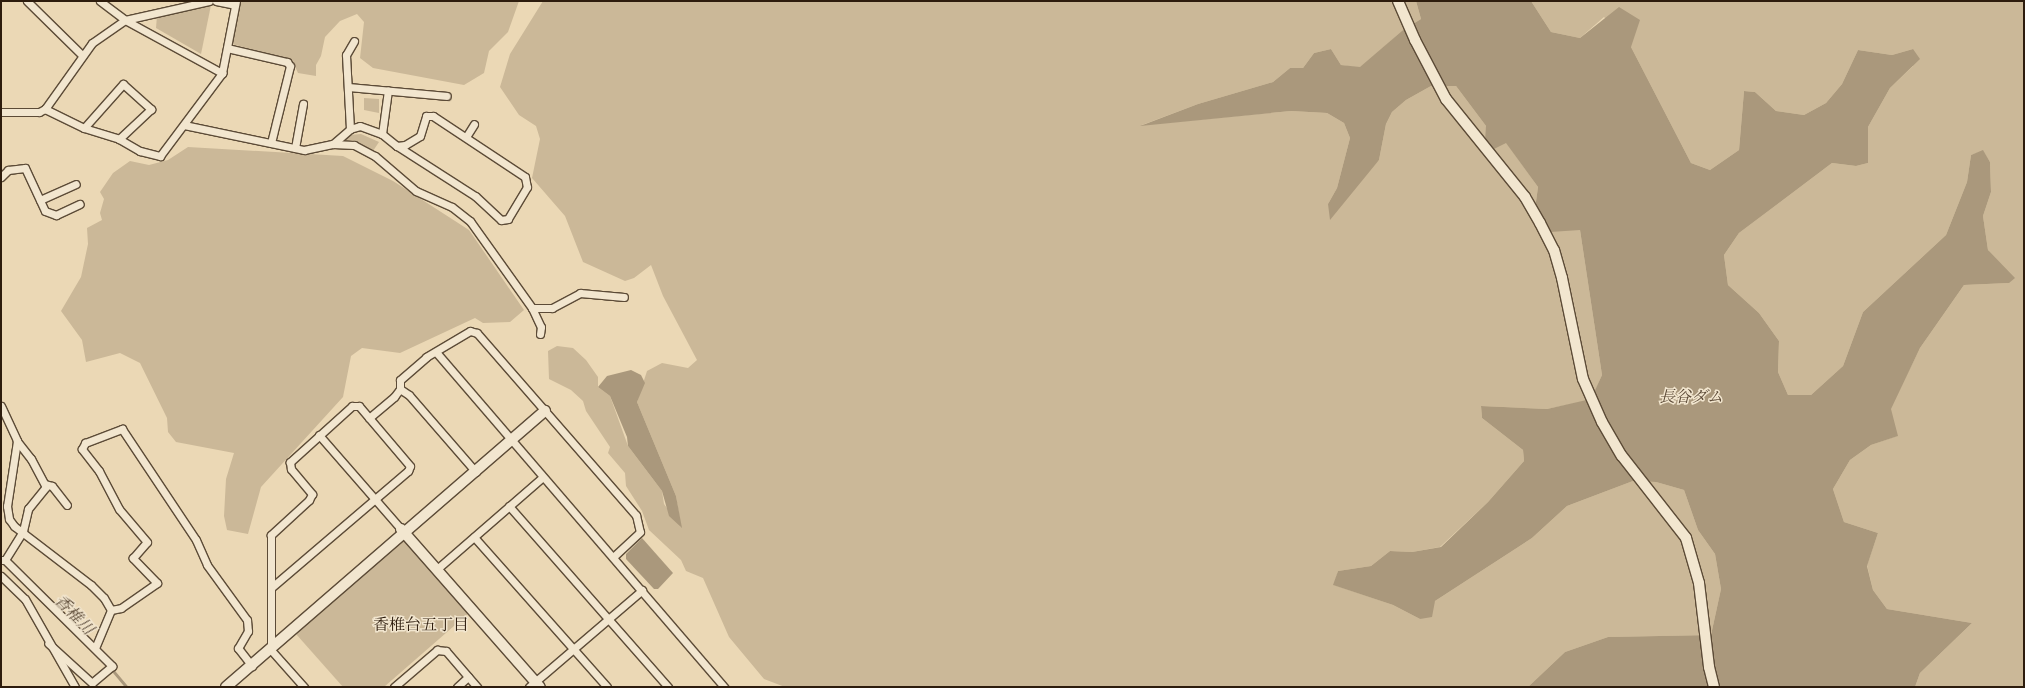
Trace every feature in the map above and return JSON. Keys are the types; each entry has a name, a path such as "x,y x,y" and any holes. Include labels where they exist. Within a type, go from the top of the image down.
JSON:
{"street":[{"path":"27,1 82,56"},
{"path":"100,1 125,20 222,73"},
{"path":"1,112 39,112 45,109 92,43 125,20 209,1"},
{"path":"45,109 84,128 119,139 140,151 160,156 222,73 235,3 216,1"},
{"path":"1398,1 1415,40 1446,99 1525,197 1554,250 1562,278 1583,379 1602,422 1614,443 1689,545 1699,583 1709,667 1714,687"},
{"path":"350,129 349,87 346,55 354,41"},
{"path":"227,48 287,62 290,66 271,143"},
{"path":"84,128 123,84 151,109 119,139"},
{"path":"349,87 447,96"},
{"path":"382,134 388,90"},
{"path":"295,148 303,104"},
{"path":"333,144 350,129 366,126 382,134 397,146 475,196 501,220 508,219 527,187 525,176 466,137 429,115 424,119 422,130 416,140 397,146"},
{"path":"466,137 474,124"},
{"path":"184,125 304,150 333,144 354,145 375,156 416,191 452,207 470,221 532,308 541,327 540,334"},
{"path":"1,177 8,170 25,168 46,211 56,215 80,204"},
{"path":"40,200 76,184"},
{"path":"532,308 552,308 580,293 624,297"},
{"path":"369,418 400,389 400,380 436,352 470,331 476,333 636,515 640,532 614,556"},
{"path":"436,352 614,556 724,687"},
{"path":"400,389 409,395 476,472"},
{"path":"1,406 17,441 46,484 52,486 67,505"},
{"path":"272,587 408,471 410,466 359,406 352,406 290,462 291,470 312,494 309,500 271,535 271,650 304,687"},
{"path":"233,685 252,666 404,532 476,472 545,411"},
{"path":"111,610 121,608 157,583 133,558 147,542 119,509 99,471 82,449 85,443 122,429 196,540 207,565 247,620 248,631 238,648 252,666"},
{"path":"319,435 437,569 535,685 573,649 642,590"},
{"path":"17,441 7,506 9,519 14,526 23,531 91,585 111,610"},
{"path":"437,569 543,476"},
{"path":"46,484 46,487 28,509 23,531 3,560 112,666 92,683 48,643"},
{"path":"509,506 668,687"},
{"path":"474,537 607,687"},
{"path":"1,576 25,599 48,643 75,687"},
{"path":"95,648 111,610"},
{"path":"394,687 437,650 446,651 477,687"},
{"path":"457,687 468,677"}],"shaded area":[{"path":"241,1 519,1 508,32 489,51 484,73 464,85 373,68 360,58 364,22 357,14 340,21 325,37 321,56 316,65 316,76 298,73 292,60 232,44"},
{"path":"543,1 1416,1 1421,19 1403,30 1360,68 1341,65 1331,49 1314,53 1303,68 1290,68 1273,82 1198,104 1142,125 1291,111 1327,113 1344,123 1350,138 1337,188 1328,204 1379,160 1386,124 1392,112 1406,100 1431,86 1456,86 1486,126 1506,142 1538,187 1535,209 1580,230 1602,375 1591,400 1547,409 1481,406 1482,418 1523,450 1524,461 1488,502 1440,547 1412,552 1390,551 1371,566 1338,571 1334,585 1393,605 1420,619 1435,601 1532,538 1567,506 1633,481 1656,482 1684,490 1698,530 1715,554 1721,589 1711,635 1608,637 1565,652 1528,687 785,687 764,679 729,637 703,578 686,571 681,560 649,530 642,511 626,486 625,473 608,453 610,447 586,411 583,401 571,390 549,379 548,351 557,346 573,348 586,360 598,377 598,387 610,396 628,446 662,491 664,504 681,527 676,496 637,402 647,371 662,363 688,368 697,360 663,296 651,265 634,278 625,281 583,262 565,216 532,178 540,139 536,126 519,115 500,87 510,54"},
{"path":"1531,1 2024,1 2024,687 1915,687 1920,673 1972,623 1887,609 1873,590 1867,565 1878,533 1844,522 1833,489 1850,460 1871,445 1897,436 1890,409 1920,348 1964,285 2009,283 1988,250 1983,216 1991,192 1990,162 1983,151 1971,155 1967,182 1946,235 1863,312 1843,366 1811,395 1788,395 1778,372 1779,341 1759,313 1728,285 1724,255 1739,233 1832,163 1856,166 1868,163 1868,127 1890,88 1913,66 1913,49 1892,55 1858,50 1842,84 1826,103 1804,115 1776,111 1755,92 1744,91 1739,150 1710,170 1691,163 1631,47 1604,17 1580,38 1551,32"},
{"path":"211,5 201,54 156,28 157,16"},
{"path":"364,98 379,99 379,113 364,110"},
{"path":"361,134 379,142 373,151 354,140 344,140 349,135"},
{"path":"188,147 343,156 393,181 469,230 524,310 510,322 483,323 475,318 400,353 362,348 351,356 343,397 261,487 248,534 227,530 224,516 226,479 234,453 176,442 168,432 167,418 140,363 120,353 86,362 82,340 61,311 81,277 88,244 87,228 102,220 100,213 104,199 100,192 113,173 130,161 149,165 168,160"},
{"path":"404,537 470,612 384,687 343,687 296,634"}],"water":[{"name":"長谷ダム","path":"1416,1 1531,1 1551,32 1580,38 1619,7 1640,20 1631,47 1691,163 1710,170 1739,150 1744,91 1755,92 1776,111 1804,115 1826,103 1842,84 1858,50 1892,55 1913,49 1920,59 1890,88 1868,127 1868,163 1856,166 1832,163 1739,233 1724,255 1728,285 1759,313 1779,341 1778,372 1788,395 1811,395 1843,366 1863,312 1946,235 1967,182 1971,155 1983,150 1990,162 1991,192 1983,216 1988,250 2015,278 2009,283 1964,285 1920,348 1891,409 1898,436 1871,445 1850,460 1833,489 1844,522 1878,533 1867,566 1873,590 1887,609 1972,623 1920,673 1915,687 1528,687 1565,652 1608,637 1711,635 1721,589 1715,554 1698,530 1684,490 1656,482 1633,481 1567,506 1532,538 1435,601 1432,617 1420,619 1393,605 1333,585 1338,571 1371,566 1390,551 1412,552 1441,547 1488,502 1524,461 1523,450 1482,418 1481,406 1547,409 1591,399 1602,375 1580,230 1550,232 1535,209 1538,187 1506,143 1492,150 1485,141 1486,126 1456,86 1431,86 1406,100 1392,112 1386,124 1379,160 1330,220 1328,204 1337,188 1350,138 1344,123 1327,113 1291,111 1140,126 1198,104 1273,82 1290,68 1303,68 1314,53 1331,49 1341,65 1360,67 1403,30 1421,19"},
{"path":"631,370 641,375 645,383 637,402 676,496 682,528 669,516 662,491 628,446 627,437 610,396 598,387 607,376"},
{"path":"642,538 673,573 658,589 654,589 626,559 626,554"}],"waterway":[{"name":"香椎川","path":"111,668 127,687"}],"district":[{"name":"香椎台五丁目","path":"421,625"}]}
